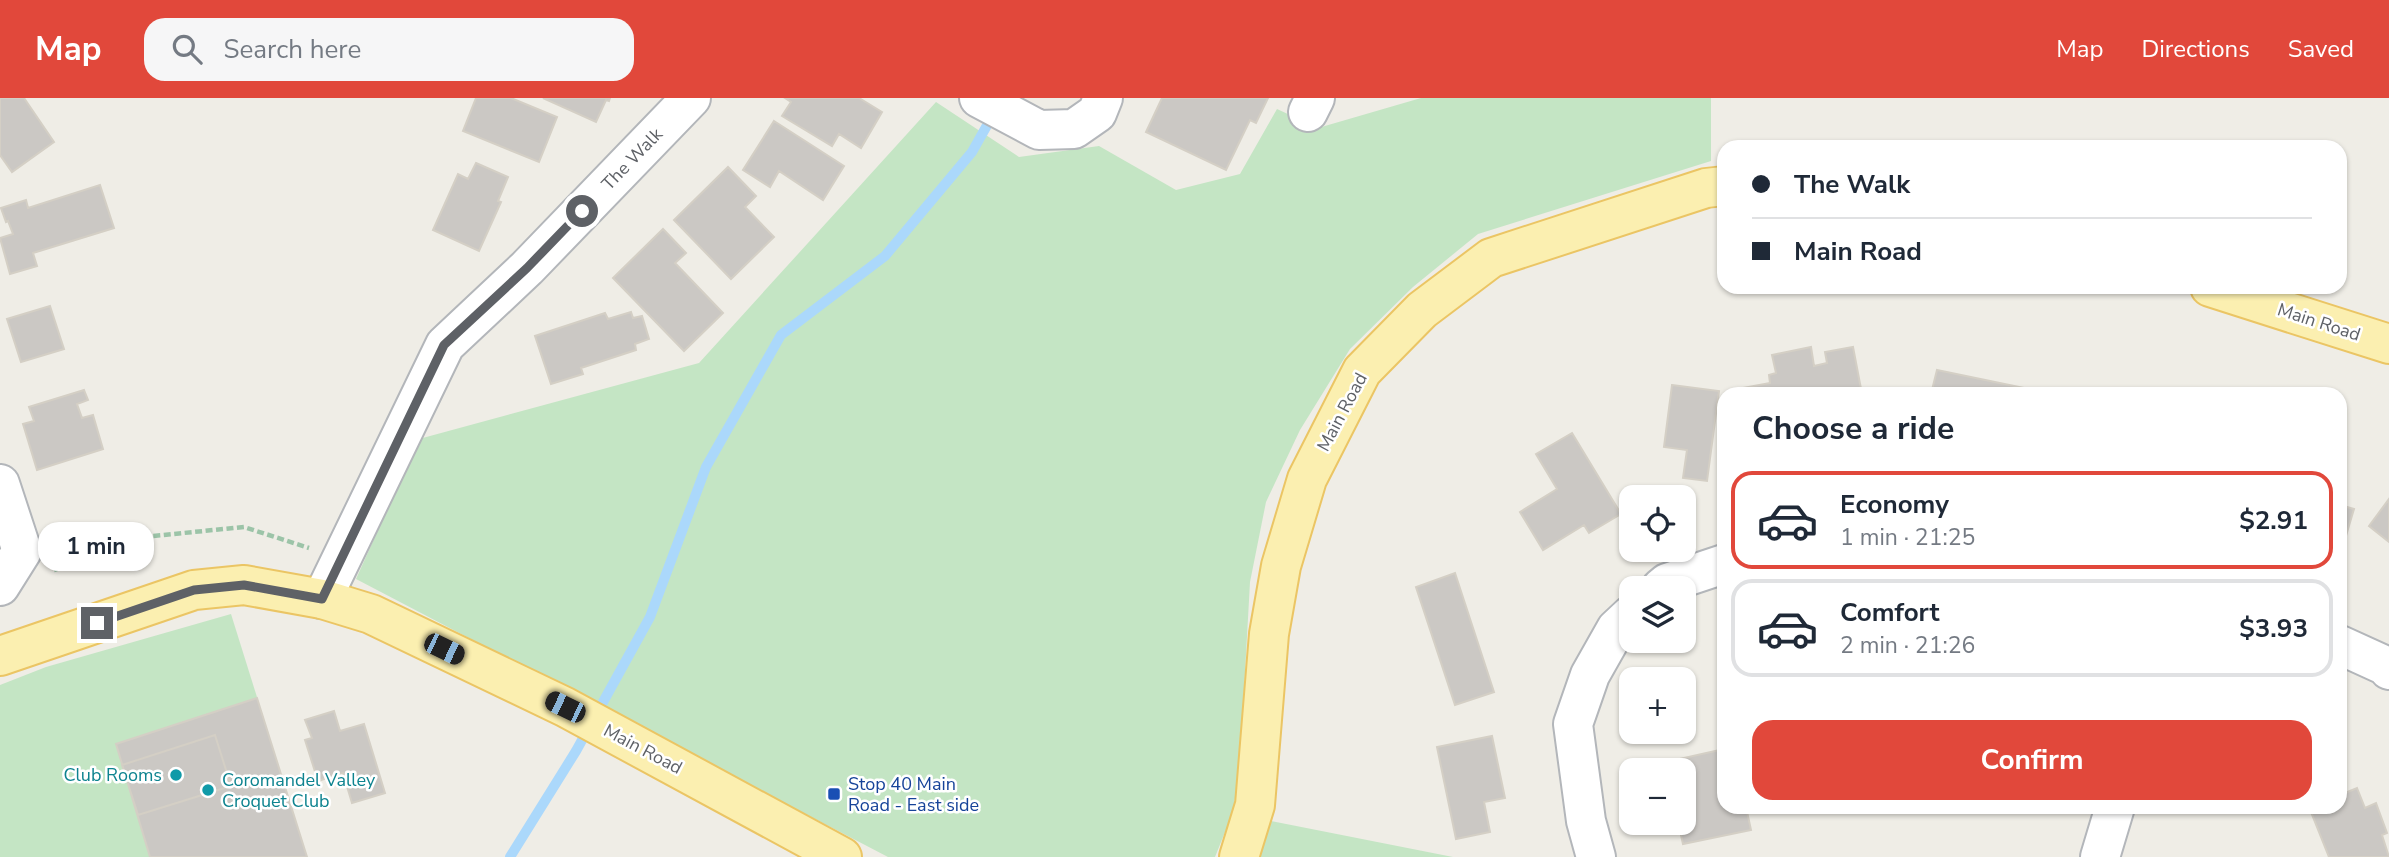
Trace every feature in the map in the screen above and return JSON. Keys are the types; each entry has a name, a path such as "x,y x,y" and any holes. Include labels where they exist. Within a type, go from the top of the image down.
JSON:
{"main road":[{"name":"Main Road","path":"1239,857 1255,805 1269,634 1281,566 1307,479 1362,371 1422,310 1491,258 1706,188 1717,187"},
{"name":"Main Road","path":"2232,294 2389,344"},
{"name":"Main Road","path":"0,656 194,590 244,585 322,599 372,614 572,711 836,855"}],"street":[{"name":"The Walk","path":"322,599 444,345 527,268 691,98"},
{"path":"979,98 1039,130 1074,129 1097,113 1103,98"},
{"path":"0,484 22,551 0,586"},
{"path":"1688,576 1717,566"},
{"path":"1596,857 1586,821 1573,724 1590,675 1619,626"},
{"path":"2347,648 2386,666 2389,670"},
{"path":"2100,857 2113,814"}],"path":[{"path":"51,570 153,536 244,527 341,558"}],"green space":[{"path":"1421,98 1711,98 1711,161 1478,234 1413,287 1350,349 1300,430 1266,502 1250,582 1240,763 1233,812 1215,857 888,857 356,579 419,439 699,363 936,102 1019,157 1099,146 1176,190 1240,174 1277,109 1318,128"},
{"path":"231,614 307,857 0,857 0,685 46,667"},
{"path":"1271,821 1453,857 1260,857"}],"building":[{"path":"0,98 24,98 54,142 12,172 0,155"},
{"path":"476,98 511,98 557,117 539,162 463,131"},
{"path":"543,98 610,98 609,101 606,100 596,122"},
{"path":"785,98 859,98 882,112 861,148 839,134 832,146 782,116 791,102"},
{"path":"1162,98 1268,98 1256,123 1250,120 1226,170 1146,132"},
{"path":"774,121 844,166 823,200 779,171 770,187 743,170"},
{"path":"476,163 508,177 498,201 501,202 479,251 433,230 458,174 468,179"},
{"path":"728,167 756,196 745,207 774,237 731,279 674,220"},
{"path":"100,185 114,228 33,253 37,266 10,274 0,238 13,234 1,208 26,200 28,208"},
{"path":"663,229 686,253 675,263 723,313 684,351 613,278"},
{"path":"50,306 64,349 21,362 7,319"},
{"path":"631,312 633,318 642,316 649,339 635,344 636,350 581,368 583,374 551,384 535,336 605,313 608,319"},
{"path":"1811,347 1814,366 1827,363 1825,352 1853,347 1861,387 1748,387 1770,383 1769,375 1776,373 1772,355"},
{"path":"1937,370 2019,387 1933,387"},
{"path":"1672,385 1717,391 1707,481 1683,478 1687,450 1664,447"},
{"path":"84,390 88,400 77,404 82,418 93,415 103,449 37,470 23,424 34,421 29,407"},
{"path":"1572,433 1619,511 1619,515 1589,533 1584,525 1543,550 1520,512 1557,489 1536,454"},
{"path":"2389,499 2389,542 2369,526"},
{"path":"2347,507 2354,509 2347,532"},
{"path":"1455,573 1494,692 1455,705 1416,587"},
{"name":"Coromandel Valley Croquet Club","path":"257,698 307,857 150,857 116,744"},
{"path":"334,711 340,731 364,724 385,793 352,803 343,773 318,781 305,740 312,738 305,720"},
{"name":"Club Rooms","path":"215,735 231,786 138,815 122,765"},
{"path":"1492,736 1505,798 1484,802 1490,832 1456,839 1437,747"},
{"path":"1717,751 1717,814 1748,814 1751,830 1683,844 1681,835 1696,835 1696,758 1684,758"},
{"path":"2357,788 2365,808 2376,803 2387,833 2382,835 2389,857 2329,857 2312,814 2347,814 2347,792"}],"waterway":[{"path":"510,857 576,751 650,617 706,467 781,335 885,256 972,152 994,113"}],"place":[{"name":"Club Rooms","path":"176,775"},
{"name":"Coromandel Valley Croquet Club","path":"208,790"},
{"name":"Stop 40 Main Road - East side","path":"834,794"}],"route":[{"path":"97,623 194,590 244,585 322,599 444,345 527,268 582,211"}]}
